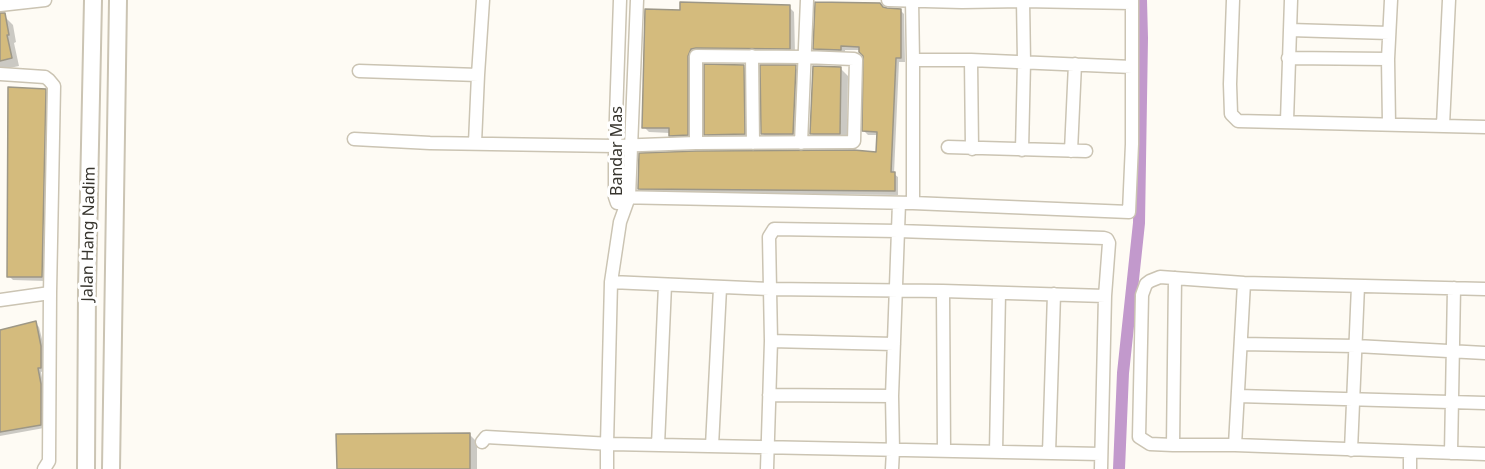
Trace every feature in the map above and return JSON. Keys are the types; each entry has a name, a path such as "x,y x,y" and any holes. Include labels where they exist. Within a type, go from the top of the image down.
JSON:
{"street":[{"path":"0,5 45,0"},
{"name":"Jalan Hang Nadim","path":"86,469 87,277 93,0"},
{"name":"Jalan Hang Nadim","path":"111,469 118,0"},
{"path":"475,143 483,0"},
{"name":"Bandar Mas","path":"620,0 615,146 615,197 620,222"},
{"name":"Bandar Mas","path":"620,222 628,197 632,145 637,0"},
{"path":"801,143 807,0"},
{"path":"615,197 913,203 1129,212 1132,144 1132,2 888,0"},
{"path":"912,0 913,203"},
{"path":"1233,0 1231,114 1238,121 1485,127"},
{"path":"1287,121 1291,0"},
{"path":"1389,124 1388,59 1391,0"},
{"path":"1443,125 1449,0"},
{"path":"1023,1 1023,150"},
{"path":"1290,30 1389,33"},
{"path":"92,39 94,45 102,50 113,48 118,43"},
{"path":"354,139 615,146 854,141 856,60 752,56 696,57 696,143"},
{"path":"752,56 753,143"},
{"path":"1288,58 1388,59"},
{"path":"914,60 971,60 1132,67"},
{"path":"971,60 972,148"},
{"path":"1071,151 1075,64"},
{"path":"359,70 478,75"},
{"path":"0,74 45,77 54,86 49,461 44,469"},
{"path":"948,147 1086,151"},
{"path":"892,469 892,396 899,203"},
{"path":"607,469 611,282 620,222"},
{"path":"767,469 771,341 769,237 774,229 1104,238 1109,243 1105,296 1101,469"},
{"path":"1485,289 1244,283 1160,277 1146,284 1142,295 1139,437 1150,444 1485,454"},
{"path":"1173,445 1175,278"},
{"path":"611,282 720,288 1105,296"},
{"path":"1235,445 1244,283"},
{"path":"658,445 665,285"},
{"path":"1352,450 1358,286"},
{"path":"712,446 720,288"},
{"path":"1451,453 1454,288"},
{"path":"943,291 944,451"},
{"path":"0,300 50,293"},
{"path":"996,452 999,293"},
{"path":"1049,453 1054,294"},
{"path":"771,341 894,344"},
{"path":"1241,344 1356,346 1485,353"},
{"path":"769,395 892,396"},
{"path":"1238,396 1485,403"},
{"path":"482,442 486,437 607,444 1101,454"},
{"path":"1410,452 1410,469"}],"building":[{"path":"680,2 790,5 790,49 691,49 688,56 688,135 669,136 669,128 642,128 645,9 680,10"},
{"path":"815,2 880,3 883,7 901,9 901,58 896,58 891,172 895,172 895,191 638,189 639,153 854,150 876,152 877,132 862,131 863,56 859,52 859,47 841,46 841,50 813,49"},
{"path":"0,13 5,13 12,58 0,61"},
{"path":"704,64 744,65 745,134 704,135"},
{"path":"760,65 796,65 793,134 761,134"},
{"path":"813,66 841,67 840,134 810,134"},
{"path":"8,87 46,89 42,277 7,277"},
{"path":"36,321 41,346 41,368 38,368 41,384 41,425 0,432 0,330"},
{"path":"470,433 470,469 337,469 336,434"}],"waterway":[{"path":"1119,469 1123,373 1139,223 1141,0"}]}
